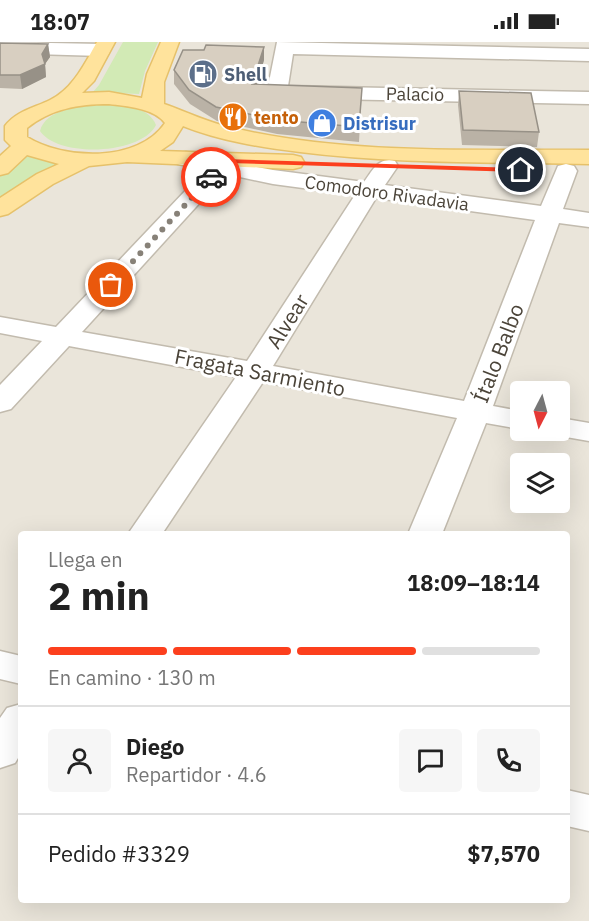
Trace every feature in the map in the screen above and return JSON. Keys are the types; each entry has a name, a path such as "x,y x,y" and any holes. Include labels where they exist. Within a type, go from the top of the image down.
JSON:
{"main road":[{"path":"121,157 158,146 172,135 175,123 151,98 170,42"},
{"path":"59,103 84,81 104,46"},
{"path":"0,121 59,103 108,98 133,100 237,136 317,147 402,153 589,158"},
{"path":"19,152 16,126 30,113"},
{"path":"0,168 19,152 84,160 121,157 186,159"},
{"path":"0,209 45,179 84,160"},
{"path":"224,163 589,172"}],"street":[{"path":"286,45 589,55"},
{"name":"Palacio","path":"286,45 277,92 589,98"},
{"path":"0,47 104,46"},
{"name":"Comodoro Rivadavia","path":"186,159 224,163 273,177 589,220"},
{"path":"0,403 224,163"},
{"name":"Alvear","path":"147,531 255,371 387,166"},
{"name":"Ítalo Balbo","path":"426,531 475,412 566,171"},
{"name":"Fragata Sarmiento","path":"0,325 510,418"},
{"path":"570,429 589,432"},
{"path":"0,665 18,669"},
{"path":"0,752 18,724"},
{"path":"570,809 589,813"}],"shaded area":[{"path":"0,42 589,42 589,921 0,921"}],"green space":[{"path":"123,42 158,42 145,71 139,94 93,92 99,85"},
{"path":"97,105 139,109 152,118 156,125 147,135 134,142 99,149 64,146 50,140 40,131 49,118 64,110"},
{"path":"17,153 68,159 0,209 0,168"}],"building":[{"path":"0,43 48,44 42,54 45,64 20,75 0,75"},
{"path":"206,45 264,47 252,84 362,88 359,127 277,120 216,107 189,90 174,70 183,50 204,50"},
{"path":"459,91 531,93 539,132 463,130"}],"way so far":[{"path":"111,285 211,177"}],"place":[{"name":"Shell","path":"203,74"},
{"name":"tento","path":"233,117"},
{"name":"Distrisur","path":"322,123"}],"route":[{"path":"211,177 226,160 521,170"}]}
